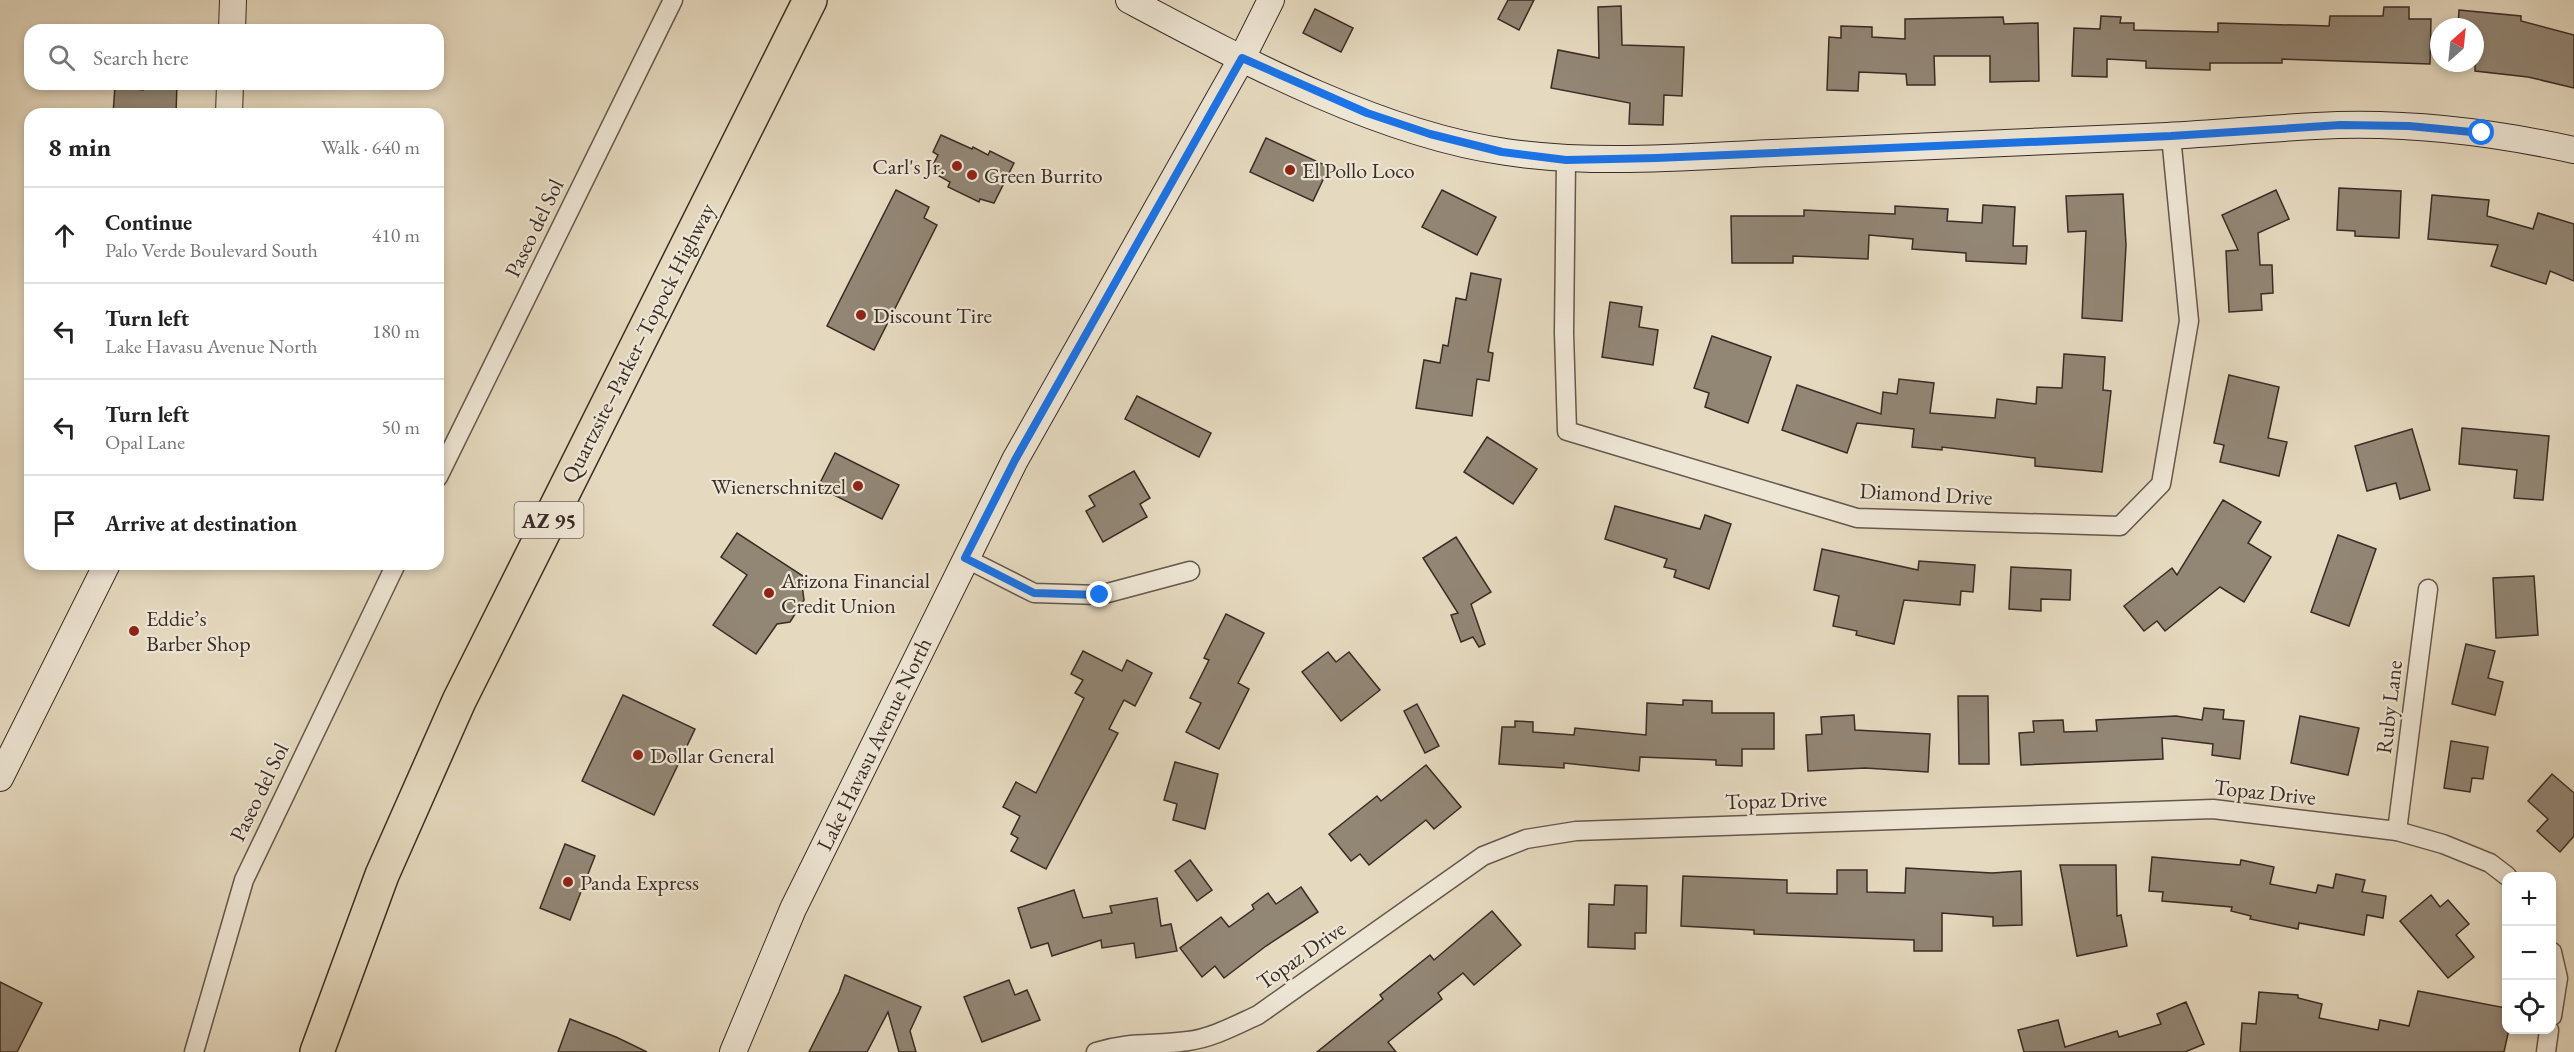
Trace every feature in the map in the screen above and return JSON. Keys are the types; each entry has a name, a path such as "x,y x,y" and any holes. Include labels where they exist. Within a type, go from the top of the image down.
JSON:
{"highway":[{"name":"Quartzsite–Parker–Topock Highway","path":"317,1052 382,874 454,712 810,0"}],"main road":[{"path":"232,0 232,24"},
{"path":"1129,0 1242,58 1367,113 1430,134 1502,152 1566,160 1668,158 2171,136 2340,125 2409,126 2482,133 2574,150"},
{"name":"Lake Havasu Avenue North","path":"733,1052 793,909 1015,460 1242,58 1271,0"},
{"path":"229,108 230,90"},
{"path":"0,778 105,570"}],"street":[{"name":"Paseo del Sol","path":"444,465 673,0"},
{"name":"Diamond Drive","path":"1566,160 1564,333 1567,431 1857,518 2120,526 2161,484 2189,321 2171,136"},
{"path":"965,558 1034,593 1100,595 1190,571"},
{"name":"Paseo del Sol","path":"194,1052 244,880 393,570"},
{"name":"Ruby Lane","path":"2397,831 2428,589"},
{"name":"Topaz Drive","path":"1096,1052 1124,1044 1189,1041 1220,1032 1258,1015 1483,856 1526,839 1576,831 2213,809 2397,831 2453,848 2490,863 2502,872"},
{"path":"2556,969 2558,978 2556,991"},
{"path":"2546,1052 2548,1034"}],"building":[{"path":"1508,0 1534,0 1519,30 1498,19"},
{"path":"1621,6 1622,45 1684,47 1682,96 1664,95 1663,125 1629,124 1630,103 1551,88 1558,50 1599,58 1598,7"},
{"path":"2384,7 2409,7 2409,19 2430,19 2430,64 2282,59 2282,63 2210,63 2210,70 2146,68 2146,61 2107,59 2107,77 2072,76 2074,28 2100,29 2101,16 2121,17 2120,23 2134,23 2134,30 2218,32 2218,23 2329,26 2330,16 2383,16"},
{"path":"1315,9 1353,28 1341,52 1303,33"},
{"path":"2459,10 2521,16 2521,21 2574,35 2574,88 2528,77 2484,72 2484,18 2459,18"},
{"path":"2003,17 2004,24 2038,23 2039,81 1990,82 1990,56 1934,56 1935,85 1907,85 1906,74 1859,72 1858,91 1827,90 1829,37 1841,38 1841,26 1872,27 1872,37 1905,39 1905,19"},
{"path":"115,90 177,90 176,108 113,108"},
{"path":"941,135 988,155 990,151 1014,163 994,203 980,199 979,202 948,187 950,182 930,171 938,155 933,152"},
{"name":"El Pollo Loco","path":"1266,138 1329,167 1313,201 1250,172"},
{"path":"2339,188 2401,191 2399,238 2355,236 2355,231 2337,230"},
{"path":"896,190 929,207 924,218 937,225 874,350 827,326"},
{"path":"1442,190 1496,217 1477,255 1422,227"},
{"path":"2276,190 2289,219 2258,233 2260,265 2272,265 2273,293 2261,294 2262,310 2229,312 2226,251 2238,250 2222,215"},
{"path":"2123,194 2126,245 2122,321 2082,318 2086,231 2068,232 2066,196"},
{"path":"2432,195 2489,200 2487,216 2533,229 2538,213 2574,224 2574,281 2550,271 2546,284 2491,266 2498,245 2428,239"},
{"path":"1983,205 2015,207 2013,246 2027,246 2026,264 1966,261 1966,253 1912,249 1913,239 1869,235 1868,259 1793,256 1793,263 1732,263 1731,216 1804,216 1804,210 1895,214 1895,206 1948,209 1947,221 1982,223"},
{"path":"1471,273 1501,279 1488,352 1493,353 1489,381 1477,379 1472,416 1416,408 1424,360 1440,363 1443,345 1448,346 1456,298 1466,300"},
{"path":"1610,302 1642,307 1639,327 1658,330 1653,365 1602,357"},
{"path":"1712,336 1771,357 1748,423 1705,407 1709,393 1694,388"},
{"path":"2064,354 2105,357 2103,390 2111,391 2102,472 2035,466 2035,458 1942,447 1942,450 1912,447 1914,429 1857,423 1847,453 1782,430 1797,385 1881,414 1883,392 1897,394 1899,379 1934,383 1930,413 1995,418 1997,399 2036,404 2037,387 2062,388"},
{"path":"2229,375 2279,387 2268,438 2287,442 2279,476 2220,462 2224,445 2214,443"},
{"path":"1137,396 1211,433 1199,457 1125,419"},
{"path":"2462,428 2549,436 2543,500 2514,498 2517,470 2459,464"},
{"path":"2412,429 2430,490 2400,499 2396,483 2367,491 2355,446"},
{"path":"1487,437 1537,469 1513,504 1464,472"},
{"name":"Wienerschnitzel","path":"835,453 899,485 882,519 818,487"},
{"path":"1134,471 1150,498 1140,504 1147,517 1103,542 1086,511 1095,506 1089,496"},
{"path":"2223,500 2261,522 2248,543 2271,557 2244,602 2220,587 2165,631 2157,621 2144,631 2124,606 2172,568 2177,575"},
{"path":"1615,506 1700,529 1705,515 1731,524 1709,589 1674,577 1676,570 1664,567 1667,559 1605,539"},
{"name":"Arizona Financial Credit Union","path":"737,533 806,578 802,585 804,600 790,622 777,624 756,654 713,625 747,575 721,557"},
{"path":"2338,535 2376,549 2349,626 2311,612"},
{"path":"1456,537 1491,592 1471,604 1485,644 1479,647 1473,637 1461,642 1451,615 1458,613 1423,558"},
{"path":"1822,549 1918,570 1919,561 1975,565 1973,592 1961,591 1960,605 1904,600 1894,644 1856,635 1857,631 1833,626 1839,596 1814,590"},
{"path":"2011,567 2071,570 2070,600 2041,599 2041,611 2009,609"},
{"path":"2534,576 2538,635 2496,638 2493,578"},
{"path":"1226,614 1264,633 1238,683 1249,689 1219,749 1186,732 1201,703 1190,698 1209,660 1204,658"},
{"path":"2466,644 2495,651 2488,678 2503,682 2495,715 2452,704"},
{"path":"1083,651 1122,671 1127,660 1152,673 1135,706 1124,700 1109,729 1118,733 1046,869 1011,851 1018,838 1011,834 1020,816 1003,807 1016,782 1036,793 1084,698 1075,693 1083,680 1071,674"},
{"path":"1328,652 1336,662 1349,652 1380,690 1341,721 1302,672"},
{"name":"Dollar General","path":"623,695 695,729 654,815 582,781"},
{"path":"1958,696 1988,696 1989,764 1959,764"},
{"path":"1683,700 1712,701 1712,713 1774,713 1774,749 1742,749 1742,766 1716,765 1716,760 1640,757 1639,771 1564,763 1564,768 1499,764 1502,727 1515,727 1515,721 1533,722 1533,732 1574,735 1575,728 1646,735 1647,703 1683,705"},
{"path":"1417,704 1439,746 1425,753 1404,711"},
{"path":"2204,708 2224,710 2223,719 2244,721 2240,759 2212,755 2213,744 2162,738 2163,759 2021,765 2019,733 2034,732 2033,721 2063,720 2064,732 2097,731 2096,720 2176,716 2202,720"},
{"path":"1854,715 1855,730 1930,734 1928,772 1865,768 1808,771 1806,735 1822,734 1821,717"},
{"path":"2300,716 2359,728 2348,775 2291,763"},
{"path":"2451,741 2488,747 2483,779 2472,778 2470,792 2444,788"},
{"path":"1175,762 1218,774 1205,829 1173,820 1177,804 1164,800"},
{"path":"1426,765 1461,807 1434,829 1426,820 1369,865 1360,854 1351,861 1329,834 1377,796 1381,801"},
{"path":"2552,774 2574,793 2574,836 2560,852 2537,831 2548,819 2528,801"},
{"name":"Panda Express","path":"565,844 595,856 570,920 540,908"},
{"path":"2152,857 2240,865 2241,860 2274,867 2270,884 2316,893 2318,885 2333,888 2336,874 2365,880 2362,892 2386,896 2383,918 2367,915 2364,935 2299,923 2298,929 2250,919 2251,916 2231,911 2232,907 2162,901 2163,892 2149,891"},
{"path":"1190,860 1212,890 1197,901 1175,871"},
{"path":"2060,865 2116,865 2117,916 2121,915 2127,946 2077,956"},
{"path":"1906,868 1992,873 2021,871 2022,925 1993,926 1993,917 1942,913 1942,951 1914,951 1914,940 1754,934 1754,930 1681,926 1683,876 1787,880 1787,893 1837,894 1837,870 1867,870 1867,892 1905,893"},
{"path":"1615,885 1647,886 1646,933 1635,933 1635,949 1588,947 1589,904 1614,905"},
{"path":"1301,887 1318,912 1266,946 1224,978 1215,966 1202,977 1180,948 1221,917 1229,927 1254,909 1252,905 1268,893 1276,904"},
{"path":"1074,890 1083,918 1112,913 1110,906 1157,898 1161,926 1171,924 1177,951 1136,958 1134,943 1102,948 1101,940 1052,956 1048,943 1031,948 1018,908"},
{"path":"2431,895 2440,907 2448,900 2469,924 2456,935 2474,957 2448,978 2400,921"},
{"path":"1492,911 1521,945 1474,985 1463,973 1438,993 1442,999 1388,1042 1396,1052 1317,1052 1383,999 1380,995 1430,955 1434,960"},
{"path":"845,975 921,1007 910,1031 916,1052 899,1052 888,1012 867,1052 809,1052"},
{"path":"1009,980 1015,995 1027,990 1040,1020 982,1042 964,997"},
{"path":"0,982 42,1003 17,1052 0,1052"},
{"path":"2418,991 2502,1007 2502,1034 2508,1034 2504,1052 2240,1052 2242,1023 2256,1024 2259,992 2298,995 2298,998 2322,1004 2319,1018 2378,1030 2380,1020 2409,1026"},
{"path":"2186,1002 2204,1044 2185,1052 2024,1052 2018,1030 2058,1020 2065,1047 2117,1031 2119,1037 2161,1024 2157,1014"},
{"path":"570,1019 616,1037 647,1052 558,1052"}],"place":[{"name":"Carl's Jr.","path":"957,166"},
{"name":"El Pollo Loco","path":"1290,170"},
{"name":"Green Burrito","path":"972,175"},
{"name":"Discount Tire","path":"861,315"},
{"name":"Wienerschnitzel","path":"858,486"},
{"name":"Arizona Financial Credit Union","path":"769,593"},
{"name":"Eddie’s Barber Shop","path":"134,631"},
{"name":"Dollar General","path":"638,755"},
{"name":"Panda Express","path":"568,882"}],"route":[{"path":"1100,595 1034,593 965,558 1068,363 1242,58 1367,113 1430,134 1502,152 1566,160 2171,136 2340,125 2409,126 2482,133"}]}
